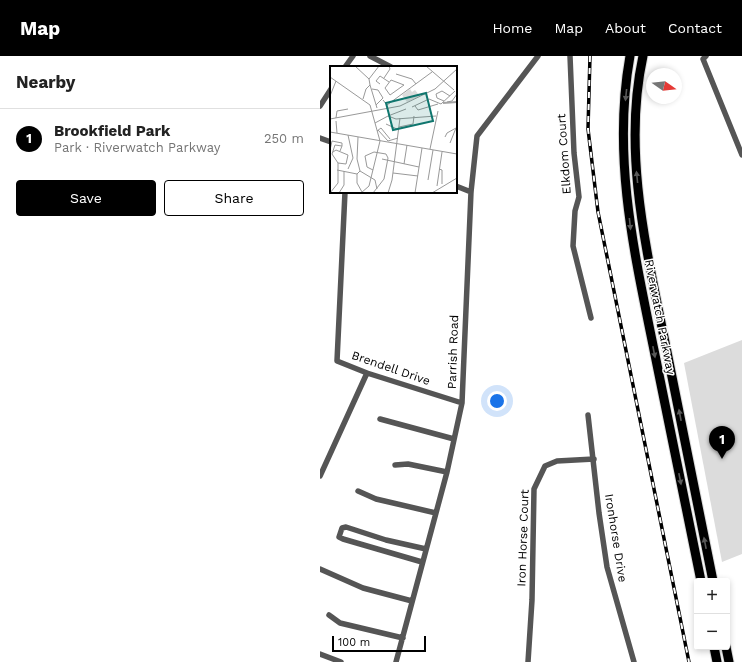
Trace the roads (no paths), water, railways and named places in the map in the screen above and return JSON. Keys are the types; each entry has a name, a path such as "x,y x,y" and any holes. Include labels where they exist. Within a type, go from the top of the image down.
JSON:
{"main road":[{"name":"Riverwatch Parkway","path":"630,56 622,126 623,163 631,236 699,578"},
{"name":"Riverwatch Parkway","path":"643,56 637,103 636,158 644,236 712,578"},
{"path":"715,650 717,662"},
{"path":"727,650 729,662"}],"street":[{"path":"346,66 353,56"},
{"path":"370,56 389,66"},
{"name":"Parrish Road","path":"396,662 447,472 462,403 471,192 477,136 538,56"},
{"name":"Elkdom Court","path":"570,56 574,153 579,197 575,211 572,246 592,318"},
{"path":"704,57 742,155"},
{"path":"320,106 330,91"},
{"path":"320,138 330,142"},
{"path":"457,186 471,192"},
{"name":"Brendell Drive","path":"345,193 338,361 462,403"},
{"path":"320,476 367,372"},
{"name":"Ironhorse Drive","path":"588,415 599,513 608,567 634,662"},
{"path":"380,419 454,439"},
{"name":"Iron Horse Court","path":"528,662 532,600 534,489 545,466 557,461 594,459"},
{"path":"395,465 408,464 447,472"},
{"path":"358,491 376,499 436,513"},
{"path":"422,562 343,539 339,537 340,532 342,528 346,527 386,540 426,549"},
{"path":"320,569 363,588 412,601"},
{"path":"329,615 340,623 402,638"},
{"path":"320,654 341,662"}],"railway":[{"path":"590,56 588,129 598,212 689,662"}],"place":[{"name":"Brookfield Park","path":"722,459"}]}
